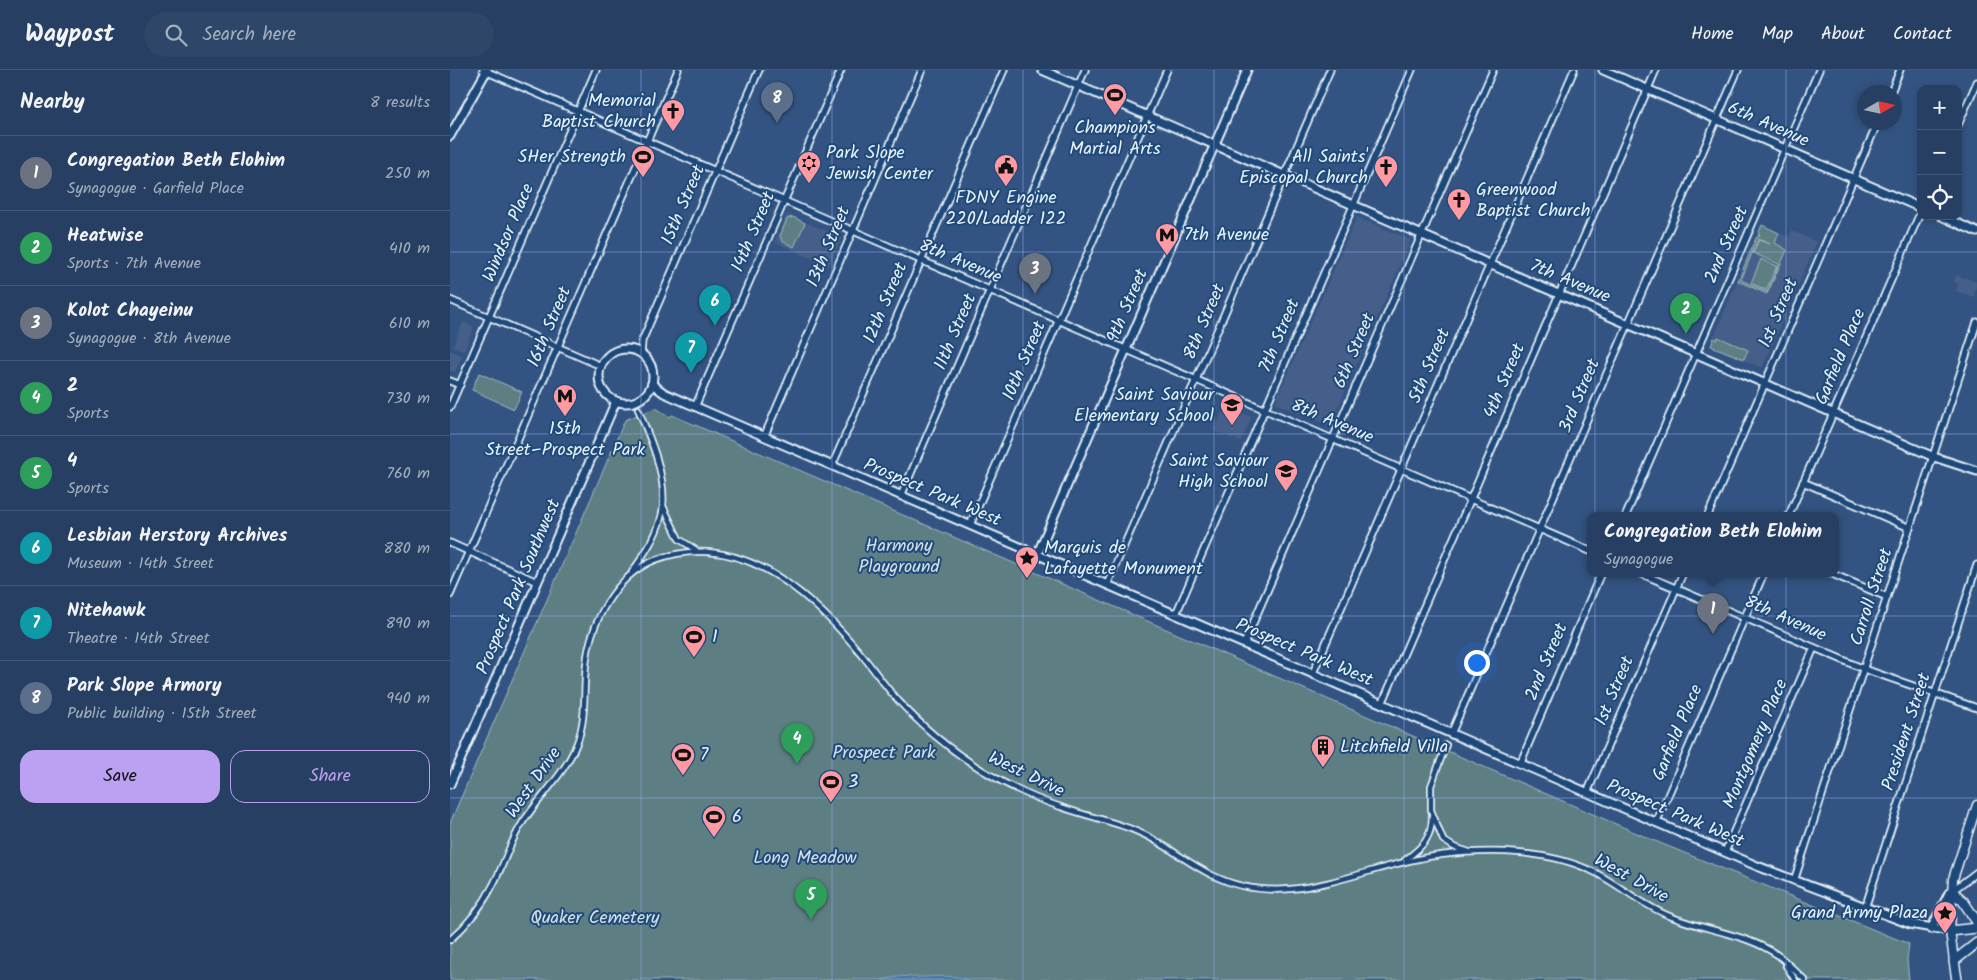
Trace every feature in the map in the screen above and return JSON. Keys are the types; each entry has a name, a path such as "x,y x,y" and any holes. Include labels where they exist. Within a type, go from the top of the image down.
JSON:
{"main road":[{"path":"1957,980 1950,930 1953,879 1977,805"},
{"path":"1952,891 1963,901 1977,922"},
{"path":"1950,930 1977,928"},
{"path":"1954,961 1977,943"}],"street":[{"name":"Windsor Place","path":"450,407 596,70"},
{"name":"16th Street","path":"450,596 678,70"},
{"name":"15th Street","path":"641,353 642,341 759,70"},
{"name":"14th Street","path":"695,407 841,70"},
{"name":"13th Street","path":"764,437 922,70"},
{"name":"12th Street","path":"832,466 1004,70"},
{"name":"7th Avenue","path":"1042,70 1833,413 1934,456 1977,471"},
{"name":"11th Street","path":"901,496 1085,70"},
{"name":"10th Street","path":"970,526 1167,70"},
{"name":"9th Street","path":"1037,555 1247,70"},
{"name":"8th Street","path":"1106,585 1330,70"},
{"name":"7th Street","path":"1176,614 1412,70"},
{"name":"6th Street","path":"1244,644 1493,70"},
{"name":"5th Street","path":"1313,673 1574,70"},
{"name":"6th Avenue","path":"1603,70 1854,178 1917,208"},
{"name":"4th Street","path":"1382,704 1656,70"},
{"name":"3rd Street","path":"1451,734 1738,70"},
{"name":"2nd Street","path":"1627,512 1819,70"},
{"path":"1894,85 1900,70"},
{"name":"8th Avenue","path":"486,71 1587,550"},
{"path":"450,136 486,71"},
{"path":"1962,116 1977,82"},
{"name":"1st Street","path":"1709,512 1875,130"},
{"name":"Garfield Place","path":"1790,512 1917,219"},
{"path":"1950,220 1977,232"},
{"path":"450,300 601,366"},
{"name":"Carroll Street","path":"1794,881 1977,322"},
{"path":"620,350 634,350 641,353 651,365 652,384 647,394 640,400 625,404 616,402 602,389 599,380 601,366 608,356 620,350"},
{"path":"450,381 460,385"},
{"name":"Prospect Park West","path":"652,384 664,393 695,407 1656,823 1794,881 1865,908 1931,929 1950,930"},
{"name":"Prospect Park Southwest","path":"450,784 616,402"},
{"name":"West Drive","path":"638,409 657,462 663,507 680,539 697,551"},
{"path":"1803,482 1910,528"},
{"name":"West Drive","path":"630,576 653,538 663,507"},
{"path":"450,543 537,582"},
{"name":"West Drive","path":"451,940 478,913 493,887 524,820 570,759 581,730 584,714 586,666 590,640 605,607 618,587 630,576 654,560 697,551 736,556 762,567 792,584 832,621 892,694 925,727 984,771 1019,790 1051,804 1138,831 1215,877 1245,887 1285,891 1333,883 1403,862 1434,856 1473,853 1533,855 1579,866 1604,877 1665,914 1746,940 1780,958 1805,980"},
{"name":"President Street","path":"1865,908 1977,565"},
{"name":"2nd Street","path":"1520,764 1599,577"},
{"name":"8th Avenue","path":"1650,577 1864,670 1977,708"},
{"name":"1st Street","path":"1587,793 1681,577"},
{"name":"Garfield Place","path":"1656,823 1762,577"},
{"path":"1839,577 1887,597"},
{"name":"Montgomery Place","path":"1725,852 1814,648"},
{"path":"1446,745 1431,786 1431,810 1443,840 1454,847 1473,853"},
{"name":"West Drive","path":"1403,862 1427,842 1432,828 1431,810"},
{"path":"1931,929 1949,893 1977,872"},
{"name":"West Drive","path":"1780,958 1795,980"}],"shaded area":[{"path":"787,214 842,238 829,266 775,242"},
{"path":"1357,217 1411,240 1330,426 1275,403"},
{"path":"1761,225 1789,237 1792,231 1817,242 1762,368 1710,346"},
{"path":"1956,275 1977,282 1974,297 1956,291 1958,284 1954,282"},
{"path":"463,322 474,327 464,350 453,346"},
{"path":"450,350 462,356 455,372 450,370"},
{"name":"Saint Saviour Elementary School","path":"1225,406 1252,417 1241,442 1214,431"},
{"path":"903,976 944,976 969,980 881,980"}],"green space":[{"path":"793,217 805,223 794,247 782,241 780,236 787,219"},
{"path":"1762,225 1779,233 1775,243 1787,250 1767,294 1738,281 1756,238 1760,236 1758,235","holes":["1758,239 1770,244 1759,240 1753,253 1779,264 1767,292 1741,280"]},
{"path":"1761,259 1777,266 1766,290 1751,283"},
{"path":"1718,337 1748,350 1744,359 1711,346 1714,338 1717,340"},
{"path":"479,373 522,392 514,409 472,390"},
{"name":"Prospect Park","path":"656,408 670,417 672,415 1655,841 1909,944 1907,960 1909,980 450,980 450,823 612,450 616,446 614,445 625,420"}],"place":[{"name":"Champions Martial Arts","path":"1115,116"},
{"name":"Park Slope Armory","path":"777,123"},
{"name":"Memorial Baptist Church","path":"673,132"},
{"name":"SHer Strength","path":"643,178"},
{"name":"Park Slope Jewish Center","path":"809,184"},
{"name":"FDNY Engine 220/Ladder 122","path":"1006,187"},
{"name":"All Saints' Episcopal Church","path":"1386,188"},
{"name":"Greenwood Baptist Church","path":"1459,221"},
{"name":"7th Avenue","path":"1167,256"},
{"name":"Kolot Chayeinu","path":"1035,294"},
{"name":"Lesbian Herstory Archives","path":"715,326"},
{"name":"Heatwise","path":"1686,334"},
{"name":"Nitehawk","path":"691,373"},
{"name":"15th Street–Prospect Park","path":"565,417"},
{"name":"Saint Saviour Elementary School","path":"1232,426"},
{"name":"Saint Saviour High School","path":"1286,492"},
{"name":"Marquis de Lafayette Monument","path":"1027,579"},
{"name":"Congregation Beth Elohim","path":"1713,634"},
{"name":"1","path":"694,658"},
{"name":"2","path":"797,764"},
{"name":"Litchfield Villa","path":"1323,768"},
{"name":"7","path":"683,776"},
{"name":"3","path":"831,803"},
{"name":"6","path":"714,838"},
{"name":"4","path":"811,920"},
{"name":"Grand Army Plaza","path":"1945,934"}],"park label":[{"name":"Harmony Playground","path":"899,556"},
{"name":"Long Meadow","path":"805,858"},
{"name":"Quaker Cemetery","path":"595,918"}]}
